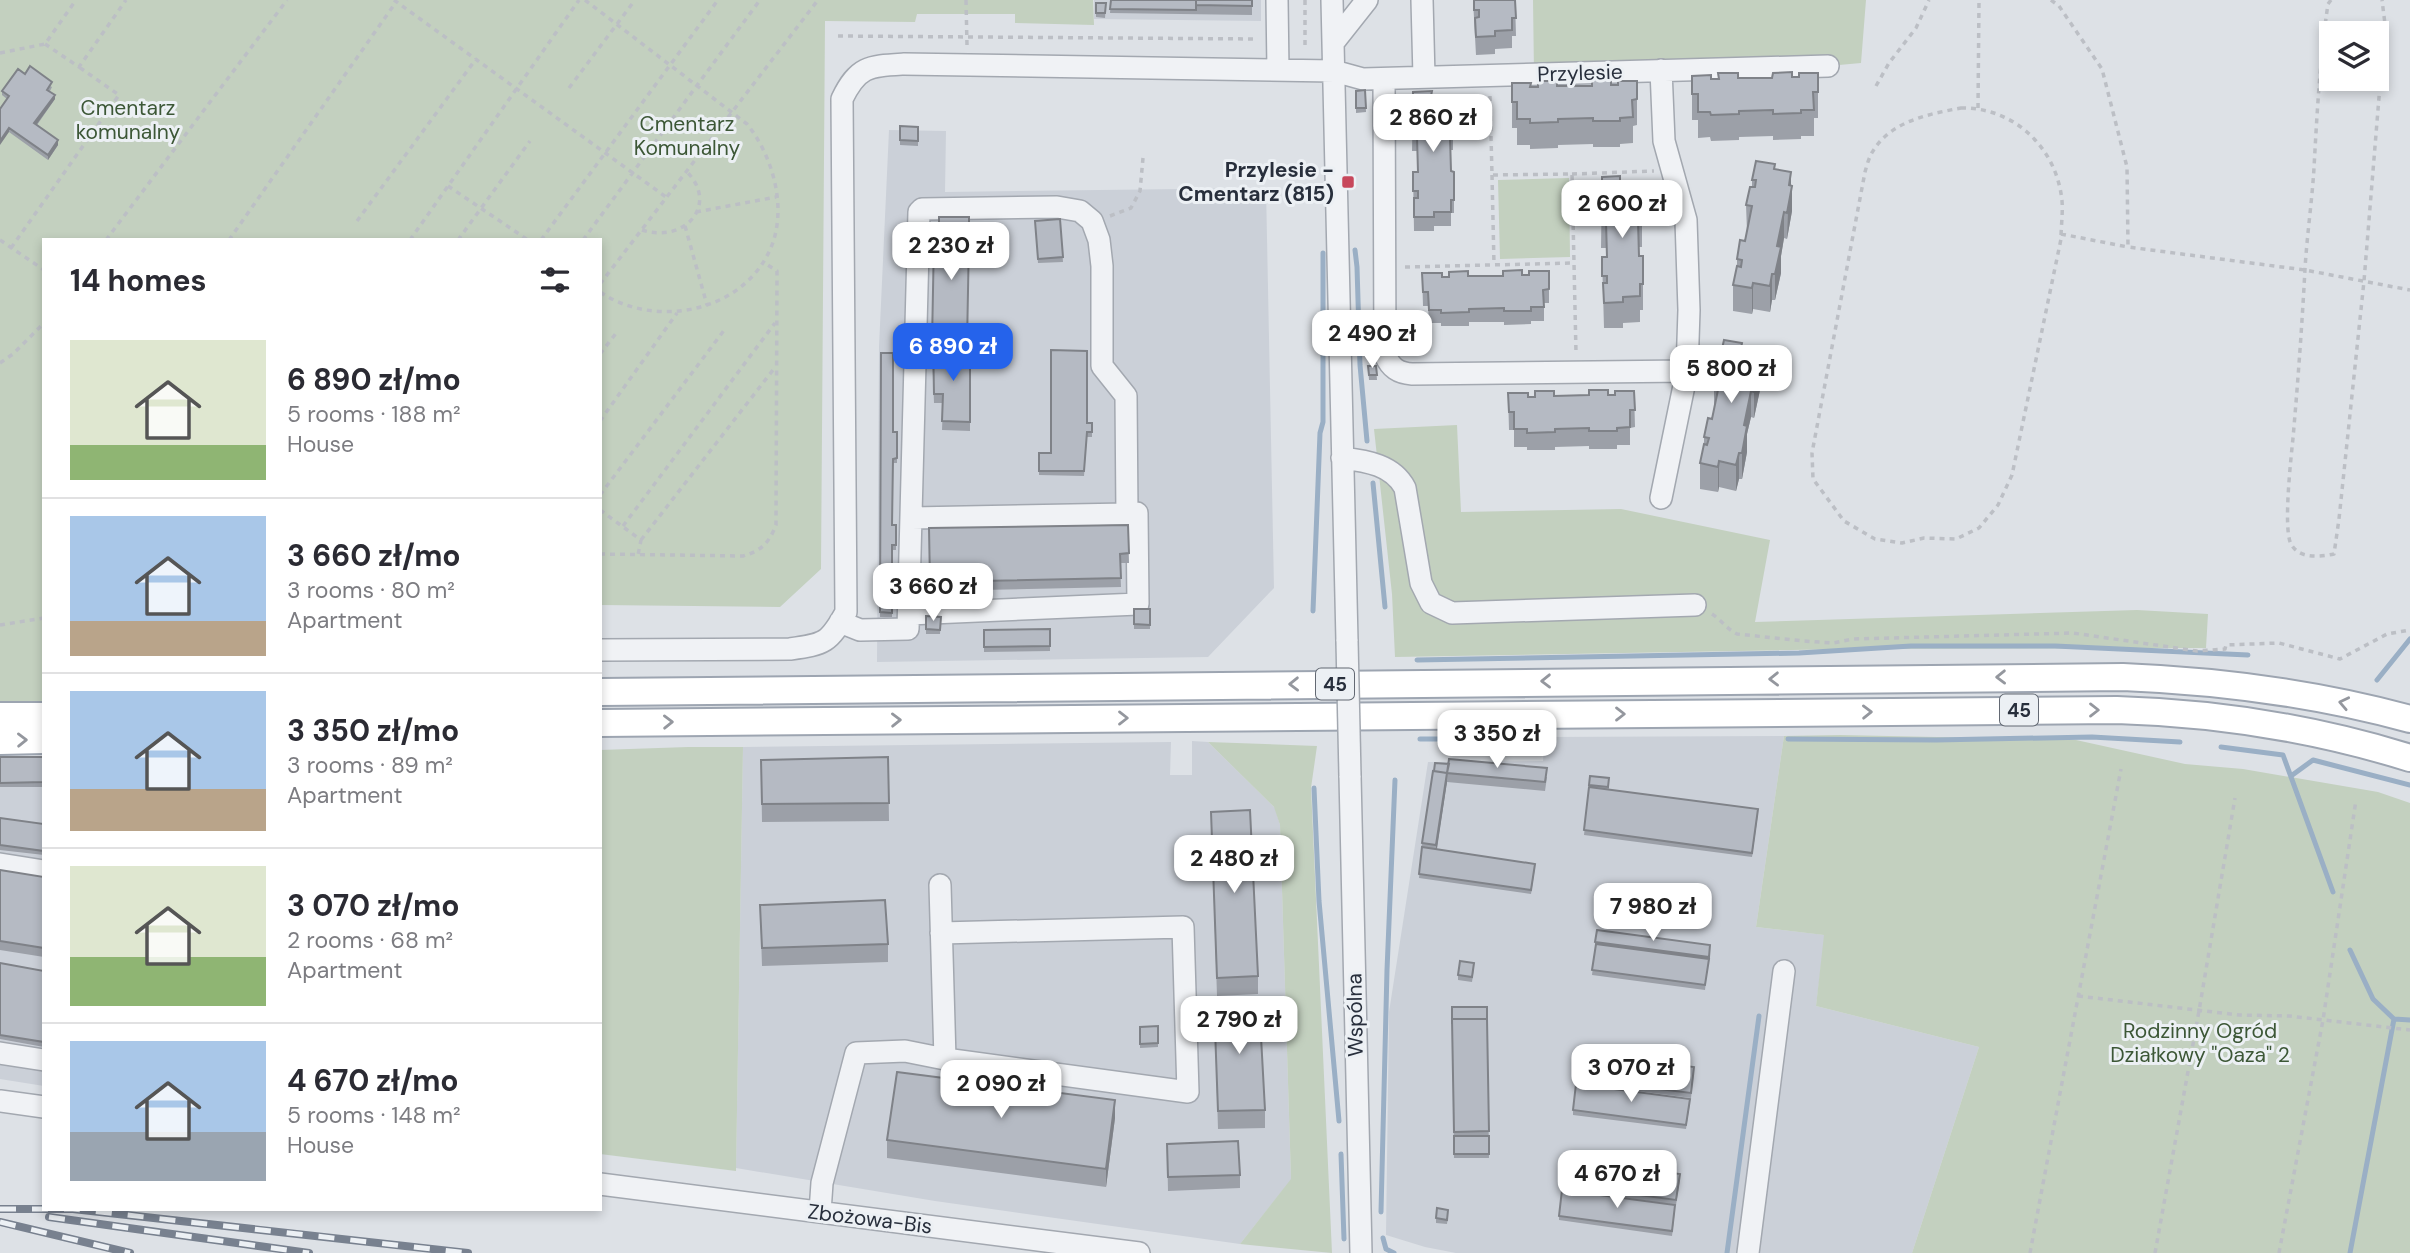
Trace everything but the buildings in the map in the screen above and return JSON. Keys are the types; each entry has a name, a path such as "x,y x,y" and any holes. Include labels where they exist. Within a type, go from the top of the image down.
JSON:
{"main road":[{"name":"45","path":"602,692 2123,677 2200,680 2256,687 2325,699 2410,719"},
{"name":"45","path":"602,723 2117,710 2239,719 2321,735 2410,758"},
{"path":"0,716 42,716"},
{"path":"0,741 42,740"}],"street":[{"path":"1277,0 1278,70"},
{"name":"Wspólna","path":"1332,0 1361,1253"},
{"path":"1332,43 1367,0"},
{"path":"1422,0 1423,78"},
{"name":"Przylesie","path":"840,622 846,612 842,99 852,79 870,66 1334,71 1363,79 1828,66"},
{"path":"1661,70 1664,141 1684,210 1687,233 1687,371 1661,498"},
{"path":"1384,79 1385,355 1390,365 1396,370 1412,374 1687,371"},
{"path":"602,650 790,649 816,645 829,639 840,622 860,630 908,629 919,212 922,209 1057,207 1080,211 1092,221 1099,240 1102,266 1102,366 1126,396 1127,514"},
{"path":"1342,458 1360,460 1399,476 1405,488 1421,583 1430,603 1452,613 1695,605"},
{"path":"909,614 1138,604 1137,513 912,518"},
{"path":"0,864 42,870"},
{"path":"940,885 945,1059"},
{"path":"820,1212 822,1183 856,1053 905,1051 945,1059 1188,1092 1183,927 941,933"},
{"path":"1748,1253 1784,971"},
{"path":"0,1053 42,1060"},
{"path":"0,1101 42,1107"},
{"name":"Zbożowa-Bis","path":"602,1184 1139,1253"}],"path":[{"path":"0,53 45,44 76,0"},
{"path":"79,67 126,0"},
{"path":"108,238 287,0"},
{"path":"412,238 579,0"},
{"path":"585,0 733,110 747,124 764,146 776,197 775,233 763,262 738,287 707,305 677,313 645,311 623,306 602,293"},
{"path":"569,88 635,0"},
{"path":"542,238 718,0"},
{"path":"584,238 760,0"},
{"path":"602,281 818,0"},
{"path":"966,0 967,65"},
{"path":"1305,0 1305,60"},
{"path":"1876,86 1889,63 1916,28 1929,0"},
{"path":"1978,108 1979,0"},
{"path":"2051,0 2059,6 2102,69 2127,167 2126,223 2129,247"},
{"path":"2331,0 2328,4 2322,46 2288,492 2289,541 2297,551 2320,557 2334,554 2364,281 2385,24 2382,0"},
{"path":"230,238 396,1 666,197"},
{"path":"838,36 1277,39"},
{"path":"11,248 119,96 45,44"},
{"path":"357,221 476,58"},
{"path":"1489,76 1494,265"},
{"path":"1961,108 1978,108 2003,116 2029,132 2044,149 2054,170 2062,201 2061,234 2012,475 1998,505 1979,528 1956,539 1924,538 1902,543 1875,539 1844,521 1813,478 1812,453 1865,172 1872,151 1886,135 1912,119 1961,108"},
{"path":"459,238 530,141"},
{"path":"1092,221 1130,208 1140,191 1143,158"},
{"path":"1492,175 1672,170"},
{"path":"642,230 669,234 685,226 696,212 699,190 686,171"},
{"path":"1572,174 1577,373"},
{"path":"448,186 525,238"},
{"path":"696,212 776,197"},
{"path":"685,226 707,305"},
{"path":"2061,234 2129,247 2305,270 2410,290"},
{"path":"0,240 42,269"},
{"path":"602,554 743,556 757,552 771,540 776,525 777,271 763,262"},
{"path":"1385,267 1574,263"},
{"path":"602,418 677,313"},
{"path":"623,526 776,322"},
{"path":"0,363 13,355 42,325"},
{"path":"602,492 725,329"},
{"path":"602,351 617,332"},
{"path":"638,555 641,540 775,369"},
{"path":"602,511 641,540"},
{"path":"1695,605 1706,609 1737,634 1833,643 1860,639 2074,633 2197,651 2225,649 2226,645 2279,643 2340,659 2387,634 2410,630"},
{"path":"0,625 42,618"},
{"path":"2030,1253 2121,769"},
{"path":"2155,1253 2235,798"},
{"path":"2279,1253 2323,1020 2356,800"},
{"path":"2078,996 2410,1030"}],"shaded area":[{"path":"1094,0 1261,0 1261,21 1094,19"},
{"path":"889,130 946,131 945,192 1266,188 1274,588 1208,657 877,662 879,347"},
{"path":"1784,736 1756,927 1825,935 1816,1006 1979,1047 1912,1253 1456,1253 1386,1235 1389,1012 1428,762 1543,761 1545,737"},
{"path":"1192,741 1208,742 1275,808 1280,825 1291,1180 1240,1244 935,1201 736,1168 743,747 1171,742 1170,775 1192,775"},
{"path":"42,757 42,1086 0,1079 0,758"}],"green space":[{"path":"0,0 1093,0 1094,25 1015,23 1015,14 917,14 915,22 825,21 821,569 780,607 602,605 602,238 42,238 42,701 0,701"},
{"path":"1533,0 1866,0 1861,63 1534,74"},
{"path":"1569,178 1570,257 1500,259 1498,180"},
{"path":"1457,425 1461,512 1621,509 1770,540 1755,622 2137,610 2208,614 2206,648 1845,649 1395,657 1392,594 1374,429"},
{"name":"Rodzinny Ogród Działkowy \"Oaza\" 2","path":"1784,736 2076,740 2185,764 2243,769 2378,792 2410,803 2410,1253 1912,1253 1979,1047 1816,1006 1824,935 1756,927"},
{"path":"1208,742 1317,746 1311,788 1332,1253 1240,1244 1291,1179 1280,825 1274,807"},
{"path":"743,747 736,1171 602,1154 602,750"}],"waterway":[{"path":"1355,250 1360,365 1367,441"},
{"path":"1313,611 1320,433 1323,422 1323,253"},
{"path":"1373,483 1385,607"},
{"path":"2377,680 2410,639"},
{"path":"1417,660 1799,653 1911,646 2055,646 2248,655"},
{"path":"1788,739 2092,737 2180,742"},
{"path":"1420,739 1537,739"},
{"path":"2221,747 2283,755 2333,892"},
{"path":"2291,776 2313,760 2410,785"},
{"path":"1381,1212 1395,780"},
{"path":"1314,788 1319,901 1339,1121"},
{"path":"2350,950 2373,999 2394,1019 2350,1253"},
{"path":"1727,1253 1759,1016"},
{"path":"2394,1019 2410,1020"},
{"path":"1341,1154 1344,1239"},
{"path":"1383,1238 1386,1249 1394,1253"}],"railway":[{"path":"0,1209 42,1209"},
{"path":"91,1211 468,1253"},
{"path":"49,1217 309,1253"},
{"path":"0,1222 130,1253"}],"place":[{"name":"Przylesie - Cmentarz (815)","path":"1348,182"}],"park label":[{"name":"Cmentarz komunalny","path":"128,120"},
{"name":"Cmentarz Komunalny","path":"687,136"}]}
